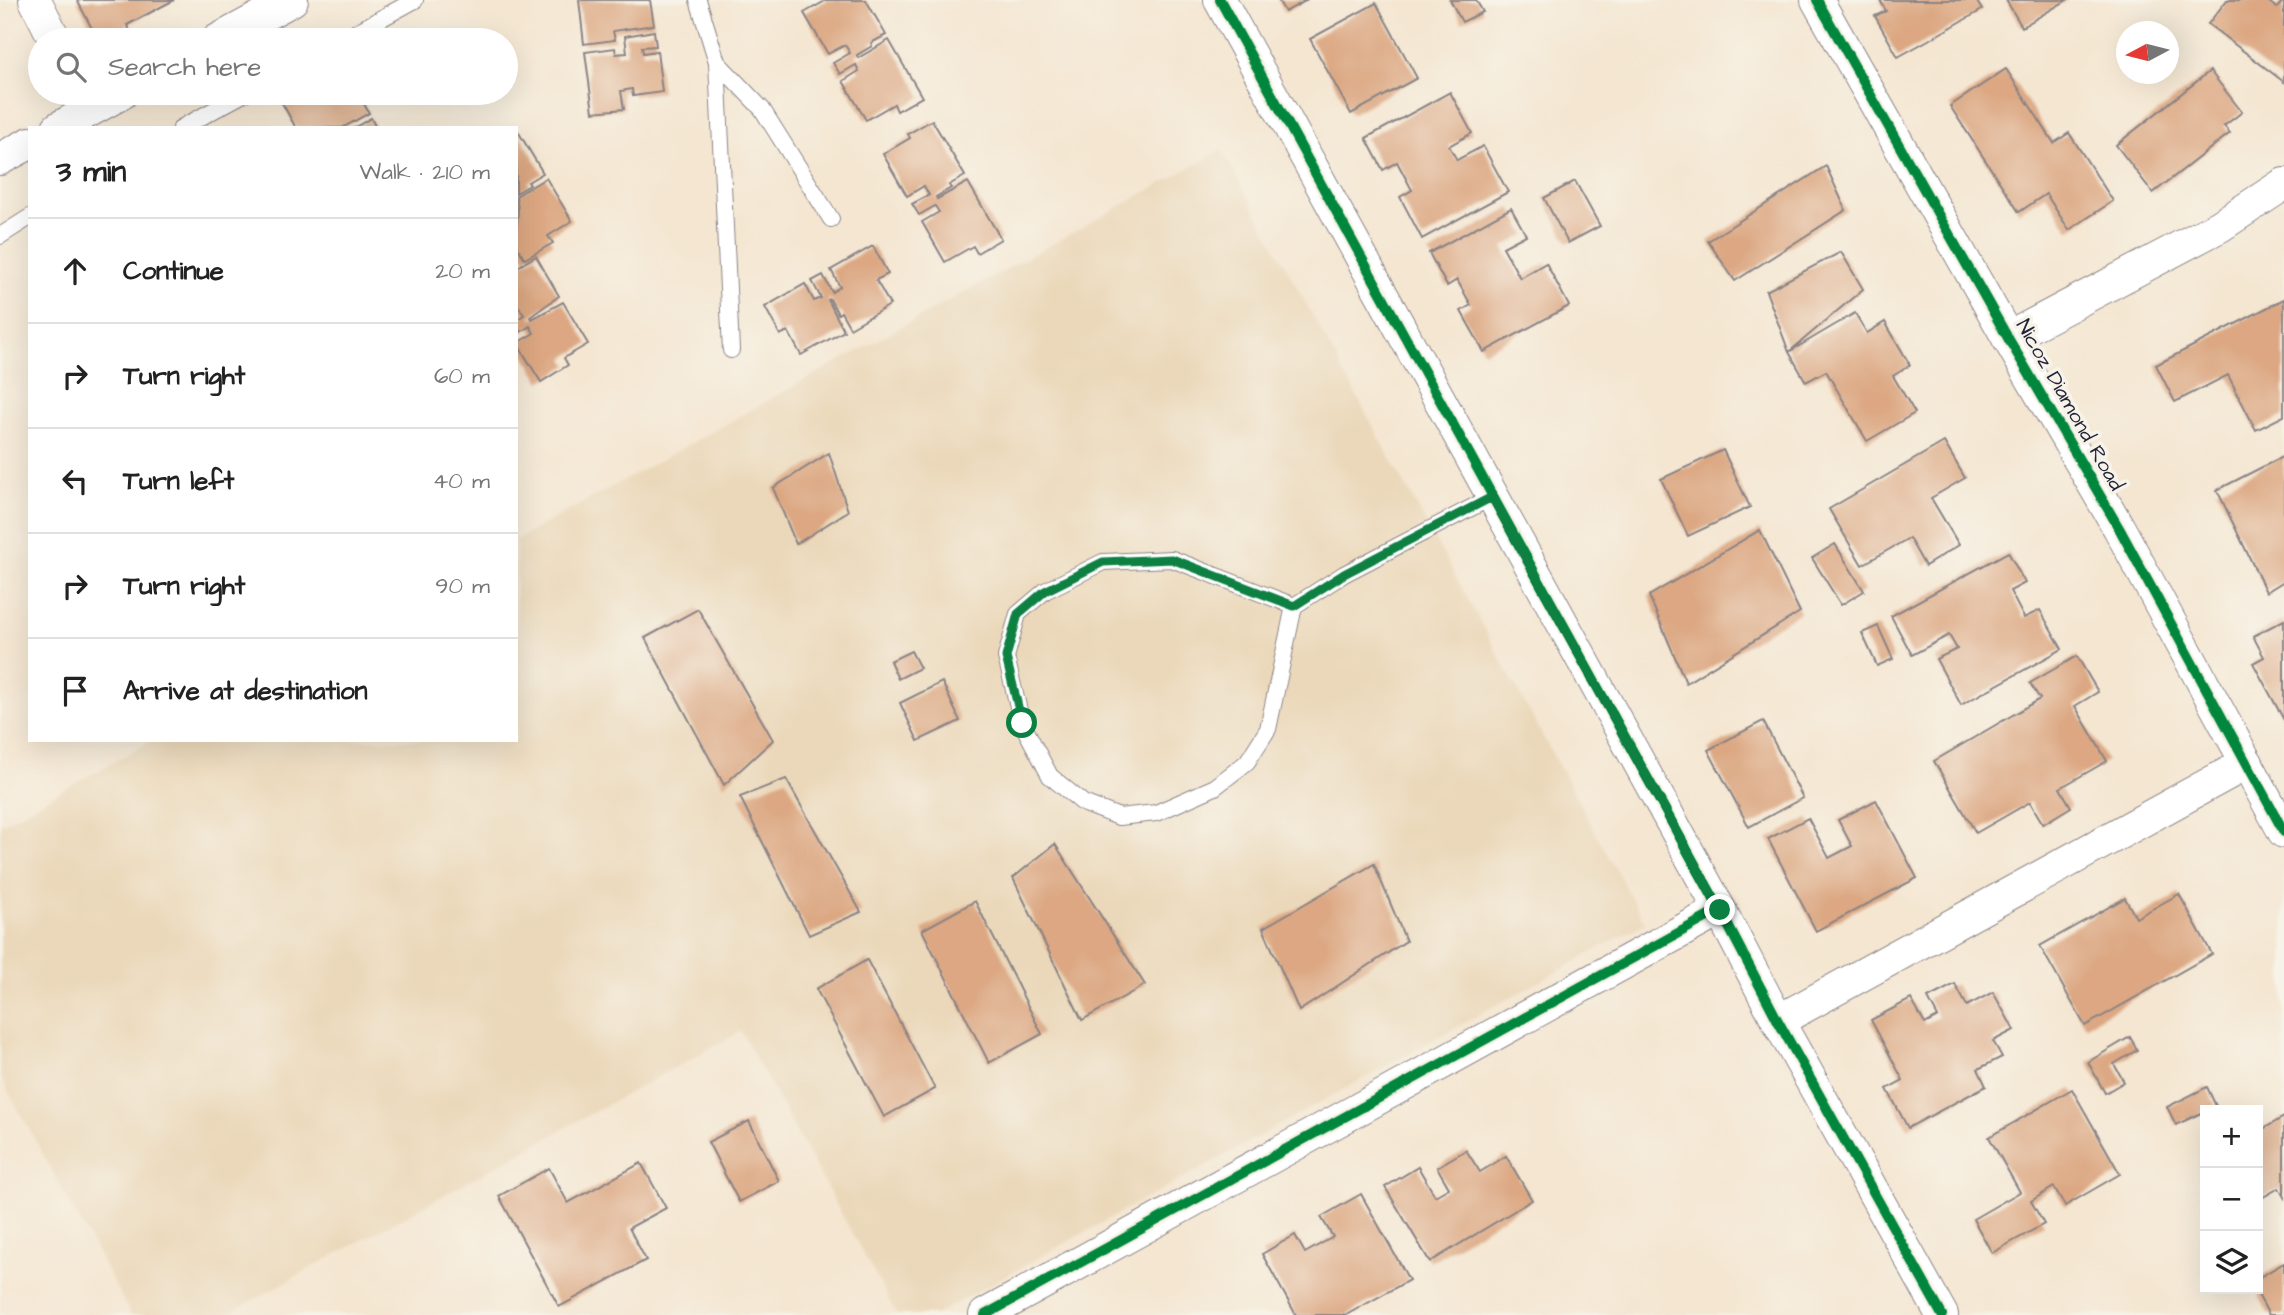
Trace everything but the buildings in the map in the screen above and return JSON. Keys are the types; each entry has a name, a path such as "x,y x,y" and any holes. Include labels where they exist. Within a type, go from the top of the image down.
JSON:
{"street":[{"path":"35,0 49,28"},
{"path":"240,28 292,0"},
{"path":"1220,0 1720,910 1778,1021 1942,1315"},
{"name":"Nicoz Diamond Road","path":"1817,0 2119,528 2284,832"},
{"path":"60,126 83,105"},
{"path":"0,159 28,144"},
{"path":"2008,338 2220,226 2284,184"},
{"path":"1778,1021 2246,763"},
{"path":"985,1315 1720,910"}],"lane":[{"path":"364,28 415,0"},
{"path":"698,0 718,62 731,350"},
{"path":"718,62 762,109 831,219"},
{"path":"185,126 223,105"},
{"path":"0,236 28,218"},
{"path":"1294,606 1172,559 1103,562 1045,591 1018,614 1006,657 1022,723 1050,776 1083,803 1119,817 1156,813 1216,787 1247,762 1268,729 1294,606 1344,574 1492,497"}],"shaded area":[{"path":"1222,150 1645,923 935,1315 897,1315 741,1031 226,1315 131,1315 0,1076 0,825 149,742 518,742 518,539"}],"cycle path":[{"path":"1220,0 1720,910 1778,1021 1942,1315"},
{"path":"1817,0 2119,528 2284,832"},
{"path":"985,1315 1720,910"}],"route":[{"path":"1022,723 1006,657 1018,614 1045,591 1103,562 1172,559 1294,606 1344,574 1492,497 1720,910"}]}
